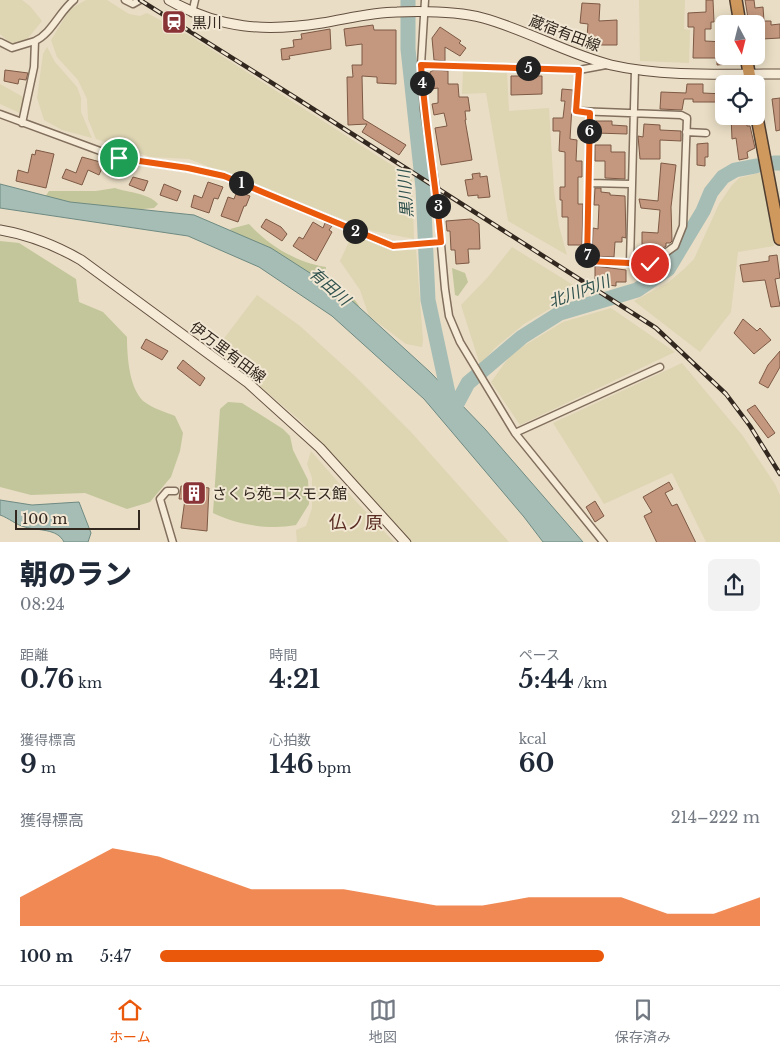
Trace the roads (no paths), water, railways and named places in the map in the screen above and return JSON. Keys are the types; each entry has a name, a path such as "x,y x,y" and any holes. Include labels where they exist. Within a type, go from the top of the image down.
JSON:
{"highway":[{"path":"736,0 738,15"},
{"path":"758,125 780,239"}],"main road":[{"name":"蔵宿有田線","path":"169,0 192,13 220,23 269,28 292,27 395,12 425,12 481,18 610,64 635,69 715,76"},
{"name":"蔵宿有田線","path":"765,76 780,74"},
{"name":"伊万里有田線","path":"0,230 18,233 59,247 81,260 247,382 320,448 406,542"}],"street":[{"path":"0,42 12,48 35,42 42,38 66,6 74,0"},
{"path":"125,0 133,4 140,0"},
{"path":"192,13 195,0"},
{"path":"425,0 421,65 424,110 436,189 444,289 450,316 456,333 515,433 604,542"},
{"path":"22,123 34,67 35,42"},
{"path":"421,65 579,70 610,64"},
{"path":"630,263 632,114 635,69"},
{"path":"579,70 576,111 681,115 686,118 683,226 675,246 650,264 587,261 590,113"},
{"path":"0,114 119,158 188,168 224,176 393,246 439,242"},
{"path":"686,132 706,133"},
{"path":"588,183 631,184"},
{"path":"515,433 660,367"},
{"path":"173,542 160,499 167,491 175,490"}],"water":[{"name":"有田川","path":"0,184 70,202 194,215 271,248 349,298 430,372 485,429 583,542 543,542 424,399 332,316 259,267 188,236 0,208"},
{"path":"0,500 32,505 79,502 91,533 88,542 64,542 57,534 52,532 19,525 0,515"}],"waterway":[{"name":"黒川川","path":"408,0 408,49 423,188 428,300 451,407"},
{"name":"北川内川","path":"774,163 780,163"},
{"name":"北川内川","path":"452,413 468,383 522,337 560,313 637,290 668,269 703,211 711,192 723,177 735,170 756,166"}],"railway":[{"path":"140,0 656,328 726,394 750,426 780,474"}],"place":[{"name":"黒川","path":"174,22"},
{"name":"さくら苑コスモス館","path":"194,493"}],"district":[{"name":"仏ノ原","path":"356,523"}]}
